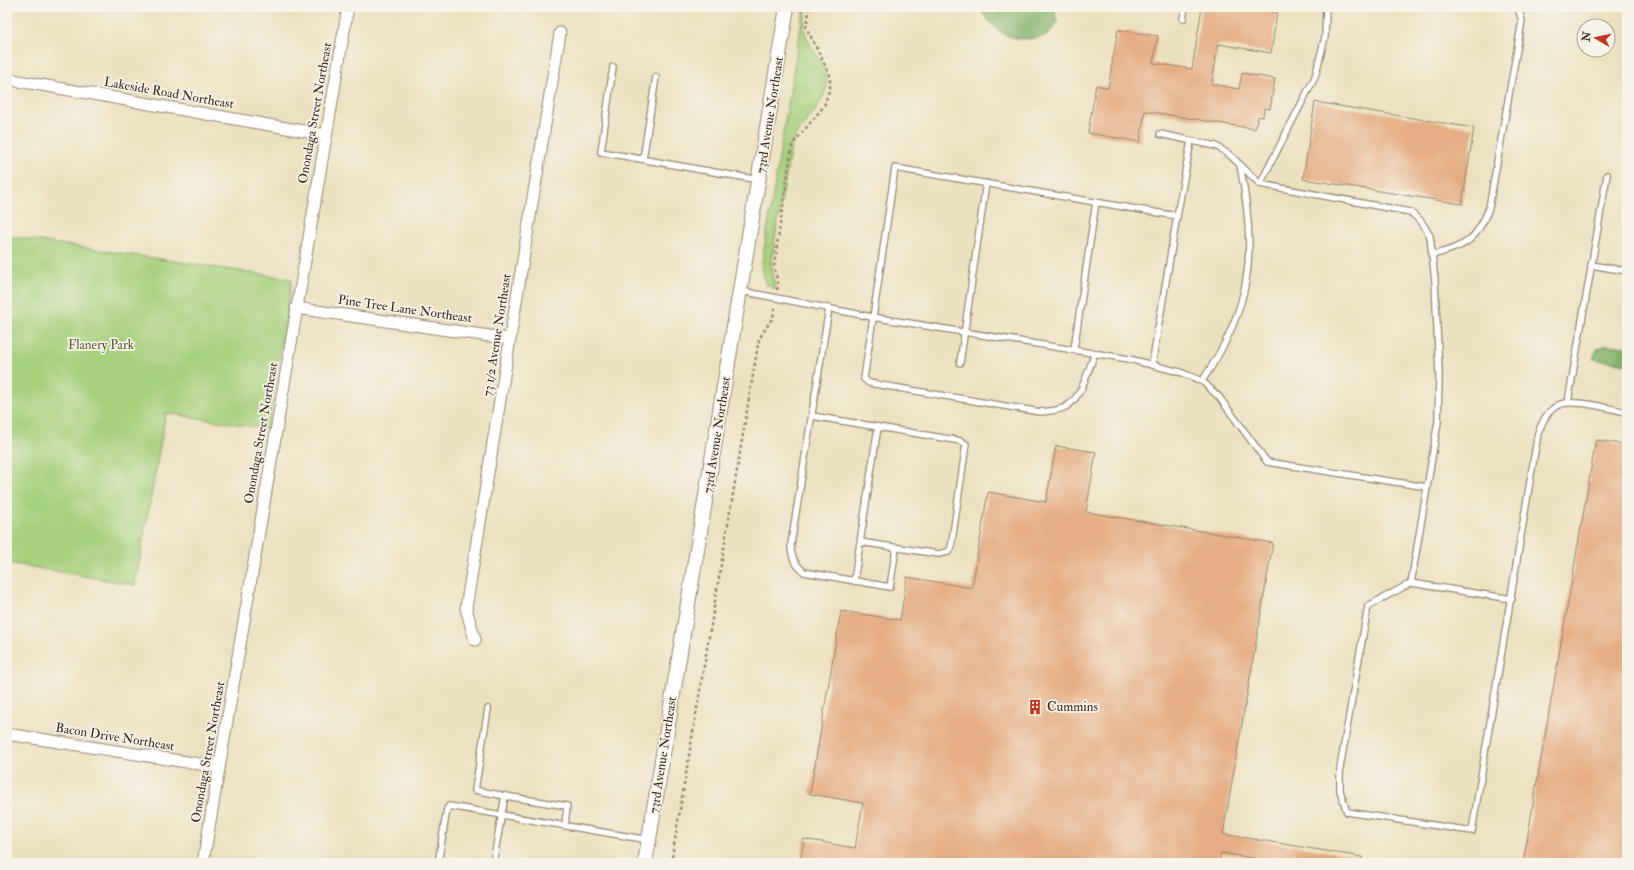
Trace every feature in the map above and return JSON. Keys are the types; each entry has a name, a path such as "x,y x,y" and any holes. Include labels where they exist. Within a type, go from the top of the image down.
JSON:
{"street":[{"name":"Onondaga Street Northeast","path":"203,863 348,7"},
{"name":"73rd Avenue Northeast","path":"645,863 787,7"},
{"name":"73 1/2 Avenue Northeast","path":"475,640 466,608 560,33"},
{"name":"Lakeside Road Northeast","path":"7,79 326,134"},
{"name":"Pine Tree Lane Northeast","path":"296,308 510,339"},
{"name":"Bacon Drive Northeast","path":"7,734 219,767"}],"lane":[{"path":"1183,19 1186,7"},
{"path":"1260,184 1315,77 1325,37 1326,7"},
{"path":"1432,255 1460,247 1475,236 1483,224 1489,208 1522,21 1518,7"},
{"path":"613,67 600,152 759,180"},
{"path":"643,159 656,77"},
{"path":"1160,134 1216,146 1240,165 1260,184 1410,212 1421,221 1430,236 1439,374 1438,422 1411,583"},
{"path":"1152,365 1191,140"},
{"path":"1202,381 1220,354 1233,328 1243,298 1248,274 1250,246 1248,212 1240,165"},
{"path":"1095,353 1078,394 1067,406 1040,412 869,383 864,379 894,168 1177,216"},
{"path":"1568,402 1607,174"},
{"path":"960,363 986,183"},
{"path":"1074,350 1096,202"},
{"path":"1591,265 1627,271"},
{"path":"741,291 872,317 1095,353 1180,372 1202,381 1219,397 1267,462 1427,487"},
{"path":"829,308 791,544 791,555 796,565 804,572 890,587 896,548"},
{"path":"1512,598 1411,583 1368,606 1340,768 1340,791 1347,812 1472,831 1512,598 1538,433 1545,417 1555,406 1568,402 1627,412"},
{"path":"812,416 961,441 966,444 951,548 948,552 938,554 860,542"},
{"path":"854,581 878,427"},
{"path":"488,710 475,790 567,806 565,825"},
{"path":"493,863 505,796"},
{"path":"438,863 447,809 449,806 649,840"}],"path":[{"path":"671,863 759,339 773,317 778,283 774,266 792,145 824,106 830,88 830,75 806,27 810,7"}],"green space":[{"path":"804,7 807,7 804,29 823,66 827,80 826,88 819,104 794,138 791,146 771,262 775,289 766,284 761,267"},
{"path":"979,7 1054,7 1057,22 1048,35 1036,38 1016,38 1008,36 1000,31 986,17"},
{"name":"Flanery Park","path":"7,236 292,279 268,429 166,413 135,585 9,563 7,575"},
{"path":"1606,345 1627,347 1627,364 1593,359 1597,349"}],"building":[{"path":"1202,7 1245,7 1277,12 1271,53 1218,44 1212,84 1239,89 1242,73 1275,79 1270,109 1264,108 1263,117 1258,116 1255,129 1145,111 1140,142 1088,133 1096,85 1108,88 1118,30 1158,36 1153,63 1192,69"},
{"path":"1315,102 1474,128 1462,204 1303,179"},
{"path":"1596,440 1627,445 1627,863 1523,863"},
{"name":"Cummins","path":"1056,446 1096,452 1086,512 1273,543 1223,834 1362,857 1361,863 1283,863 1221,853 1219,863 800,863 804,839 855,848 863,803 810,794 841,611 900,620 907,577 972,588 988,492 1046,502"}],"place":[{"name":"Cummins","path":"1035,707"}]}
